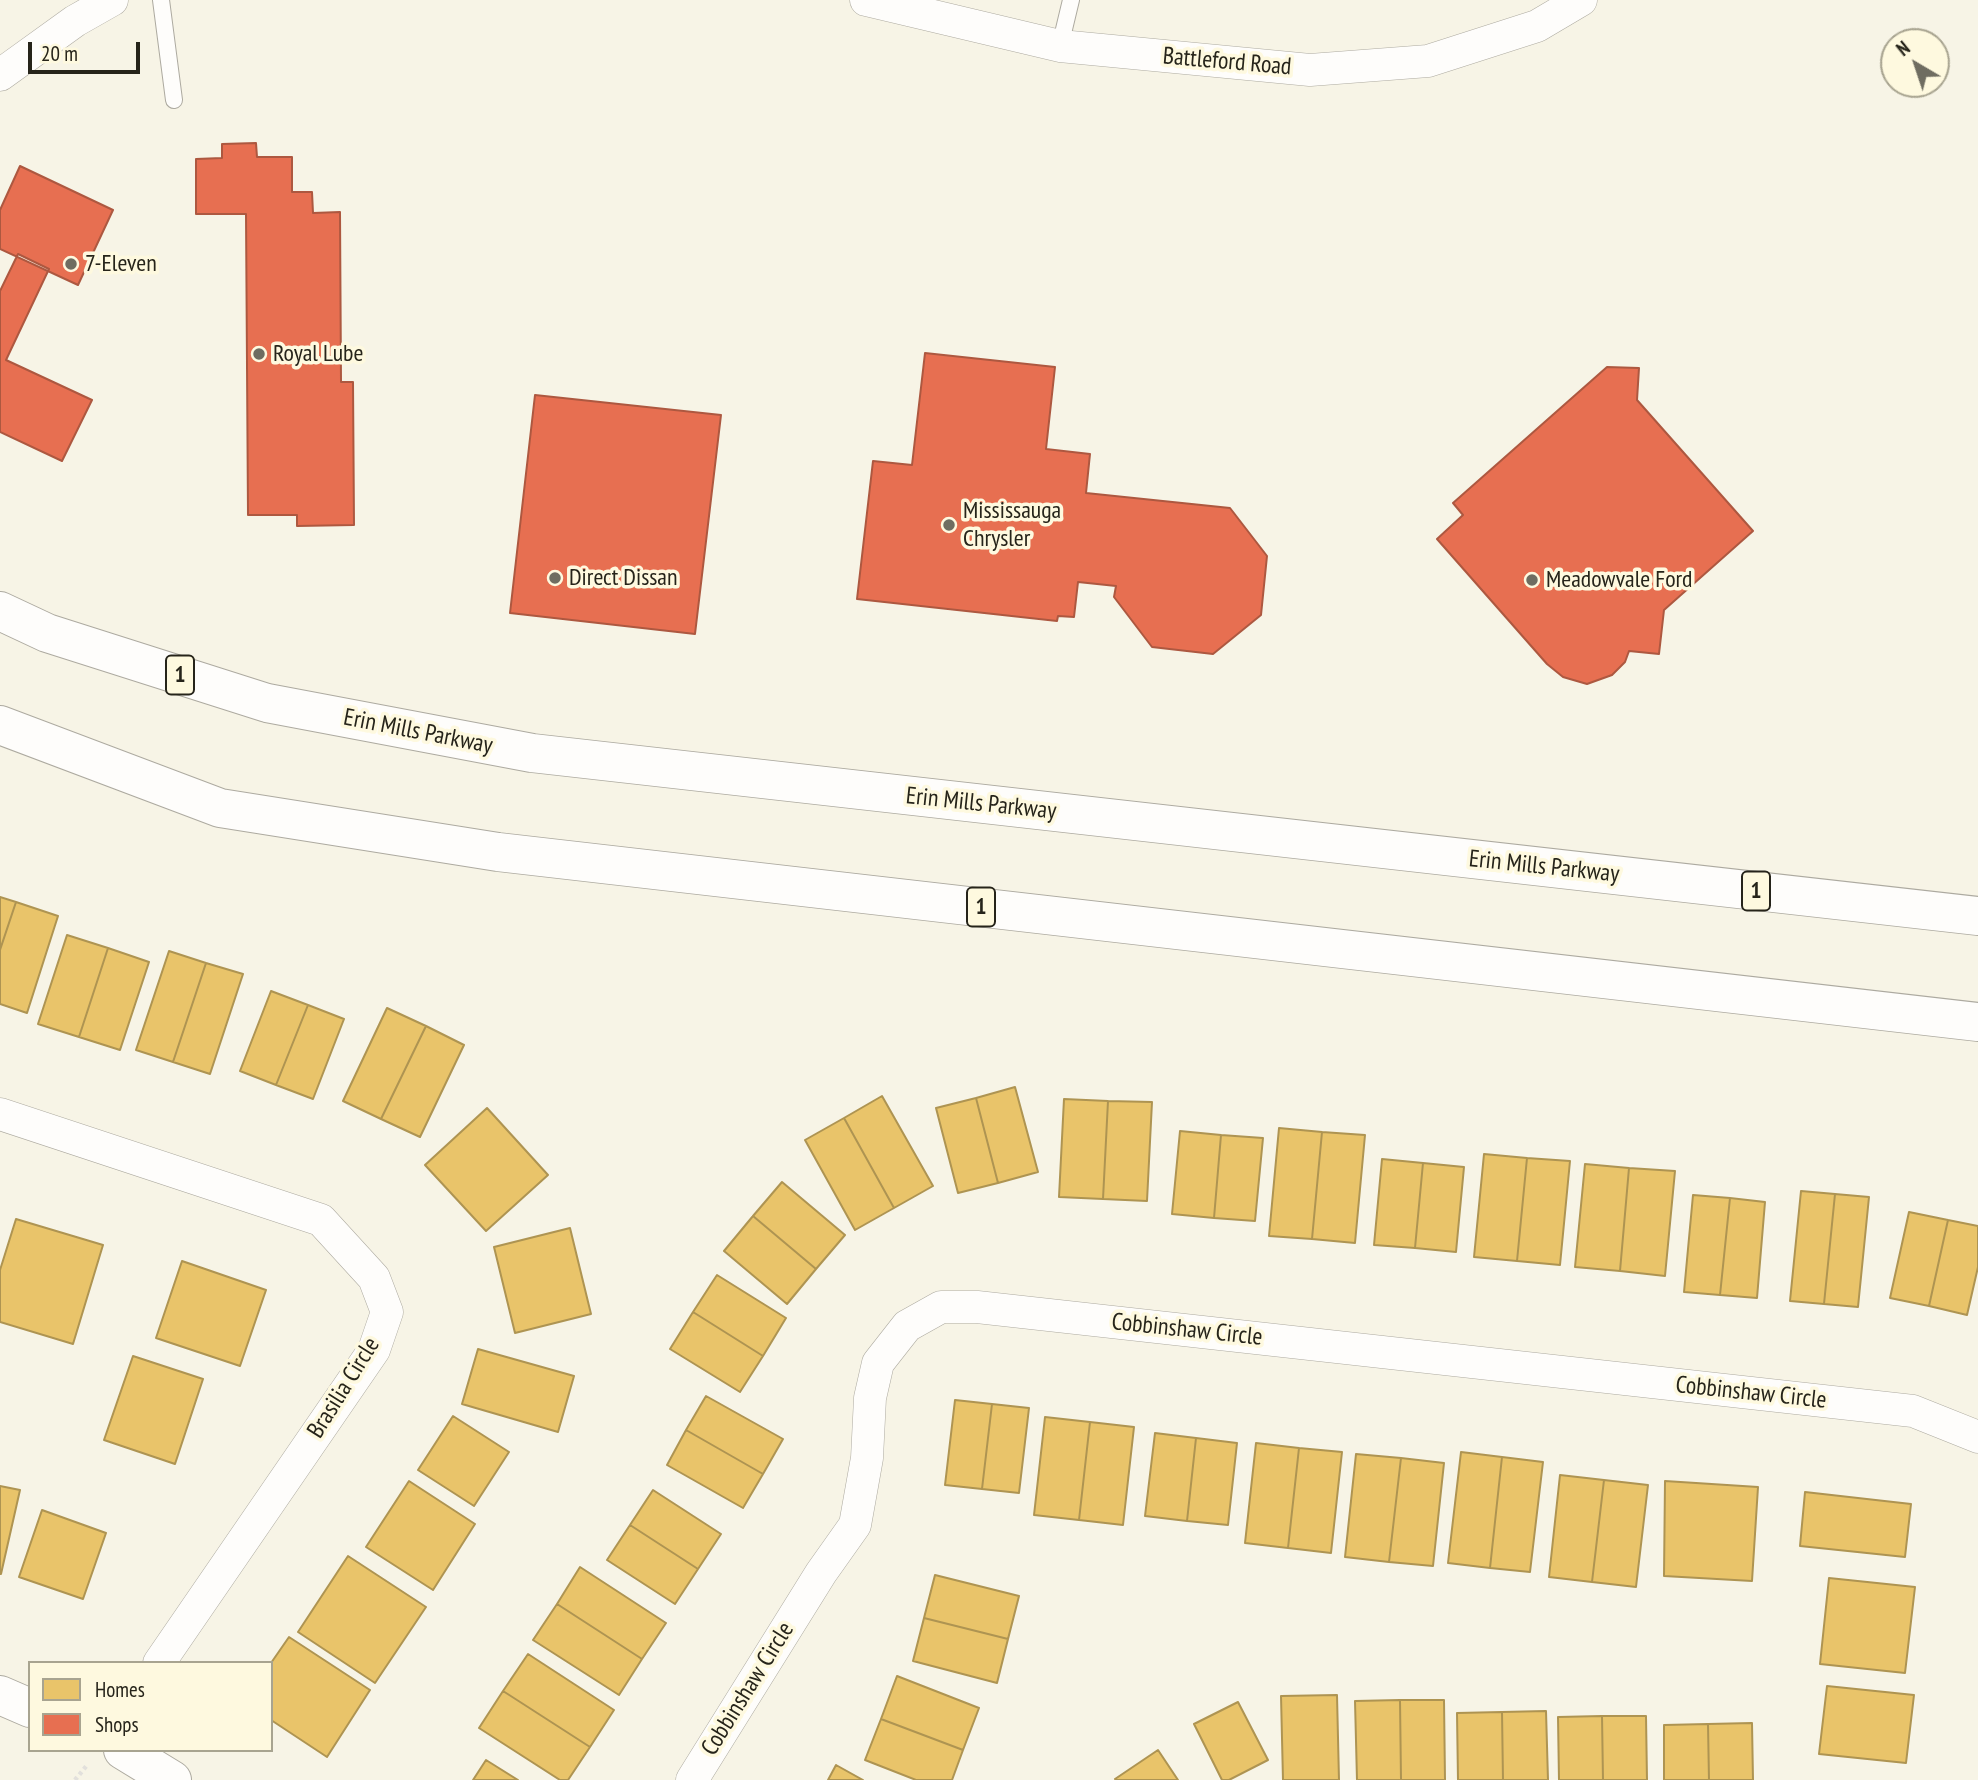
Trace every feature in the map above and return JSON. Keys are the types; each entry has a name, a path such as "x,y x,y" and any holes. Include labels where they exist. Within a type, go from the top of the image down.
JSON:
{"main road":[{"name":"Erin Mills Parkway","path":"0,611 47,633 267,703 532,753 1978,916"},
{"name":"1","path":"0,725 220,808 485,850 1978,1021"},
{"path":"0,1695 28,1707"},
{"path":"126,1752 172,1780"}],"street":[{"path":"0,75 75,21 112,0"},
{"name":"Battleford Road","path":"866,0 905,5 1060,46 1310,70 1428,61 1538,26 1581,0"},
{"name":"Brasilia Circle","path":"0,1114 321,1220 374,1278 387,1312 374,1350 160,1661"},
{"name":"Cobbinshaw Circle","path":"692,1780 821,1573 855,1525 867,1458 870,1398 878,1363 907,1326 941,1307 977,1307 1913,1411 1978,1437"}],"lane":[{"path":"161,0 174,100"},
{"path":"1060,46 1071,0"}],"building: Homes":[{"path":"0,897 16,902 0,950"},
{"path":"16,902 58,916 27,1013 0,1004 0,950"},
{"path":"67,935 108,948 79,1037 38,1024"},
{"path":"108,948 149,962 120,1050 79,1037"},
{"path":"169,951 206,963 173,1062 136,1050"},
{"path":"206,963 243,974 210,1074 173,1062"},
{"path":"271,991 308,1005 276,1085 240,1071"},
{"path":"308,1005 344,1019 313,1099 276,1085"},
{"path":"387,1008 426,1026 381,1119 343,1101"},
{"path":"426,1026 464,1045 420,1137 381,1119"},
{"path":"1015,1087 1038,1172 998,1183 976,1098"},
{"path":"882,1096 933,1186 894,1208 844,1118"},
{"path":"976,1098 998,1183 958,1193 936,1108"},
{"path":"1064,1099 1108,1101 1103,1199 1059,1197"},
{"path":"1108,1101 1152,1102 1147,1201 1103,1199"},
{"path":"487,1108 548,1175 486,1231 425,1165"},
{"path":"844,1118 894,1208 855,1230 805,1140"},
{"path":"1279,1128 1322,1132 1312,1239 1269,1236"},
{"path":"1180,1131 1221,1135 1214,1218 1172,1214"},
{"path":"1322,1132 1365,1135 1355,1243 1312,1239"},
{"path":"1221,1135 1263,1138 1255,1221 1214,1218"},
{"path":"1484,1154 1527,1158 1517,1261 1474,1257"},
{"path":"1527,1158 1570,1161 1560,1265 1517,1261"},
{"path":"1382,1159 1423,1163 1415,1248 1374,1245"},
{"path":"1423,1163 1464,1167 1456,1252 1415,1248"},
{"path":"1585,1164 1629,1168 1620,1271 1575,1267"},
{"path":"1629,1168 1675,1171 1665,1276 1620,1271"},
{"path":"782,1182 845,1235 816,1269 753,1216"},
{"path":"1801,1191 1835,1194 1824,1304 1790,1301"},
{"path":"1835,1194 1869,1197 1858,1307 1824,1304"},
{"path":"1693,1195 1730,1198 1720,1295 1684,1292"},
{"path":"1730,1198 1765,1202 1757,1298 1720,1295"},
{"path":"1909,1212 1948,1220 1929,1306 1890,1298"},
{"path":"753,1216 816,1269 787,1304 724,1251"},
{"path":"16,1219 103,1245 73,1344 0,1322 0,1270"},
{"path":"1948,1220 1978,1226 1978,1267 1967,1315 1929,1306"},
{"path":"570,1228 591,1314 515,1333 494,1247"},
{"path":"182,1261 266,1290 240,1366 156,1338"},
{"path":"717,1275 786,1318 763,1356 693,1312"},
{"path":"693,1312 763,1356 740,1392 670,1349"},
{"path":"478,1349 574,1376 558,1432 462,1404"},
{"path":"133,1356 203,1379 175,1464 104,1440"},
{"path":"706,1396 783,1439 763,1474 686,1430"},
{"path":"955,1400 992,1404 982,1489 945,1485"},
{"path":"992,1404 1029,1408 1019,1493 982,1489"},
{"path":"453,1416 509,1452 474,1506 418,1470"},
{"path":"1045,1417 1090,1422 1079,1520 1034,1515"},
{"path":"1090,1422 1134,1427 1123,1525 1079,1520"},
{"path":"686,1430 763,1474 743,1508 667,1465"},
{"path":"1155,1433 1196,1438 1187,1521 1145,1516"},
{"path":"1196,1438 1237,1443 1228,1525 1187,1521"},
{"path":"1256,1443 1299,1448 1288,1548 1245,1543"},
{"path":"1299,1448 1342,1452 1331,1553 1288,1548"},
{"path":"1461,1452 1502,1457 1490,1568 1448,1563"},
{"path":"1356,1454 1401,1458 1389,1562 1345,1557"},
{"path":"1502,1457 1543,1462 1530,1572 1490,1568"},
{"path":"1401,1458 1444,1463 1433,1566 1389,1562"},
{"path":"1560,1475 1604,1480 1592,1582 1549,1577"},
{"path":"1604,1480 1648,1485 1636,1587 1592,1582"},
{"path":"409,1481 475,1524 433,1590 366,1547"},
{"path":"1665,1481 1758,1487 1752,1581 1664,1576"},
{"path":"0,1486 20,1490 1,1574 0,1574"},
{"path":"653,1490 721,1534 698,1569 630,1525"},
{"path":"1805,1492 1911,1504 1905,1557 1800,1546"},
{"path":"42,1510 106,1533 83,1599 19,1577"},
{"path":"630,1525 698,1569 675,1604 607,1560"},
{"path":"348,1556 426,1607 375,1683 298,1632"},
{"path":"580,1567 666,1623 642,1659 557,1604"},
{"path":"935,1575 1019,1596 1008,1639 924,1618"},
{"path":"1829,1578 1915,1587 1905,1673 1820,1664"},
{"path":"557,1604 642,1659 619,1695 533,1640"},
{"path":"924,1618 1008,1639 997,1683 913,1661"},
{"path":"289,1637 370,1690 327,1757 273,1721 272,1661"},
{"path":"528,1654 614,1710 590,1747 503,1691"},
{"path":"897,1676 979,1708 963,1750 881,1719"},
{"path":"1827,1686 1914,1695 1906,1763 1819,1754"},
{"path":"503,1691 590,1747 568,1780 560,1780 479,1728"},
{"path":"1337,1695 1339,1780 1283,1780 1281,1696"},
{"path":"1400,1700 1444,1700 1445,1780 1401,1780"},
{"path":"1400,1700 1401,1780 1357,1780 1355,1701"},
{"path":"1238,1702 1268,1760 1229,1780 1222,1780 1194,1724"},
{"path":"1546,1711 1548,1780 1503,1780 1502,1712"},
{"path":"1502,1712 1503,1780 1458,1780 1457,1713"},
{"path":"1602,1716 1646,1716 1647,1780 1603,1780"},
{"path":"1602,1716 1603,1780 1559,1780 1558,1717"},
{"path":"881,1719 963,1750 952,1780 916,1780 865,1760"},
{"path":"1752,1723 1753,1780 1709,1780 1708,1724"},
{"path":"1708,1724 1709,1780 1664,1780 1664,1725"},
{"path":"1158,1750 1178,1780 1115,1779"},
{"path":"486,1760 518,1780 473,1780"},
{"path":"836,1765 863,1780 828,1780"}],"building: Shops":[{"path":"256,143 257,157 292,157 292,192 312,192 313,213 340,212 341,382 353,382 354,525 297,526 297,515 248,515 246,214 196,214 196,159 222,158 222,144"},
{"path":"20,166 113,210 78,285 0,249 0,210"},
{"path":"18,254 49,269 6,360 92,400 62,461 0,432 0,291"},
{"path":"925,353 1055,367 1046,449 1090,454 1086,493 1230,508 1267,556 1261,615 1213,654 1152,647 1114,597 1116,586 1078,582 1074,617 1058,616 1057,621 857,599 873,461 912,465"},
{"path":"1607,367 1639,368 1637,400 1753,531 1664,610 1659,654 1629,651 1625,662 1612,675 1587,684 1563,677 1547,664 1437,539 1463,515 1453,503"},
{"path":"535,395 721,415 695,634 510,613"}],"place":[{"name":"7-Eleven","path":"71,264"},
{"name":"Royal Lube","path":"259,354"},
{"name":"Mississauga Chrysler","path":"949,525"},
{"name":"Direct Dissan","path":"555,578"},
{"name":"Meadowvale Ford","path":"1532,580"}]}
